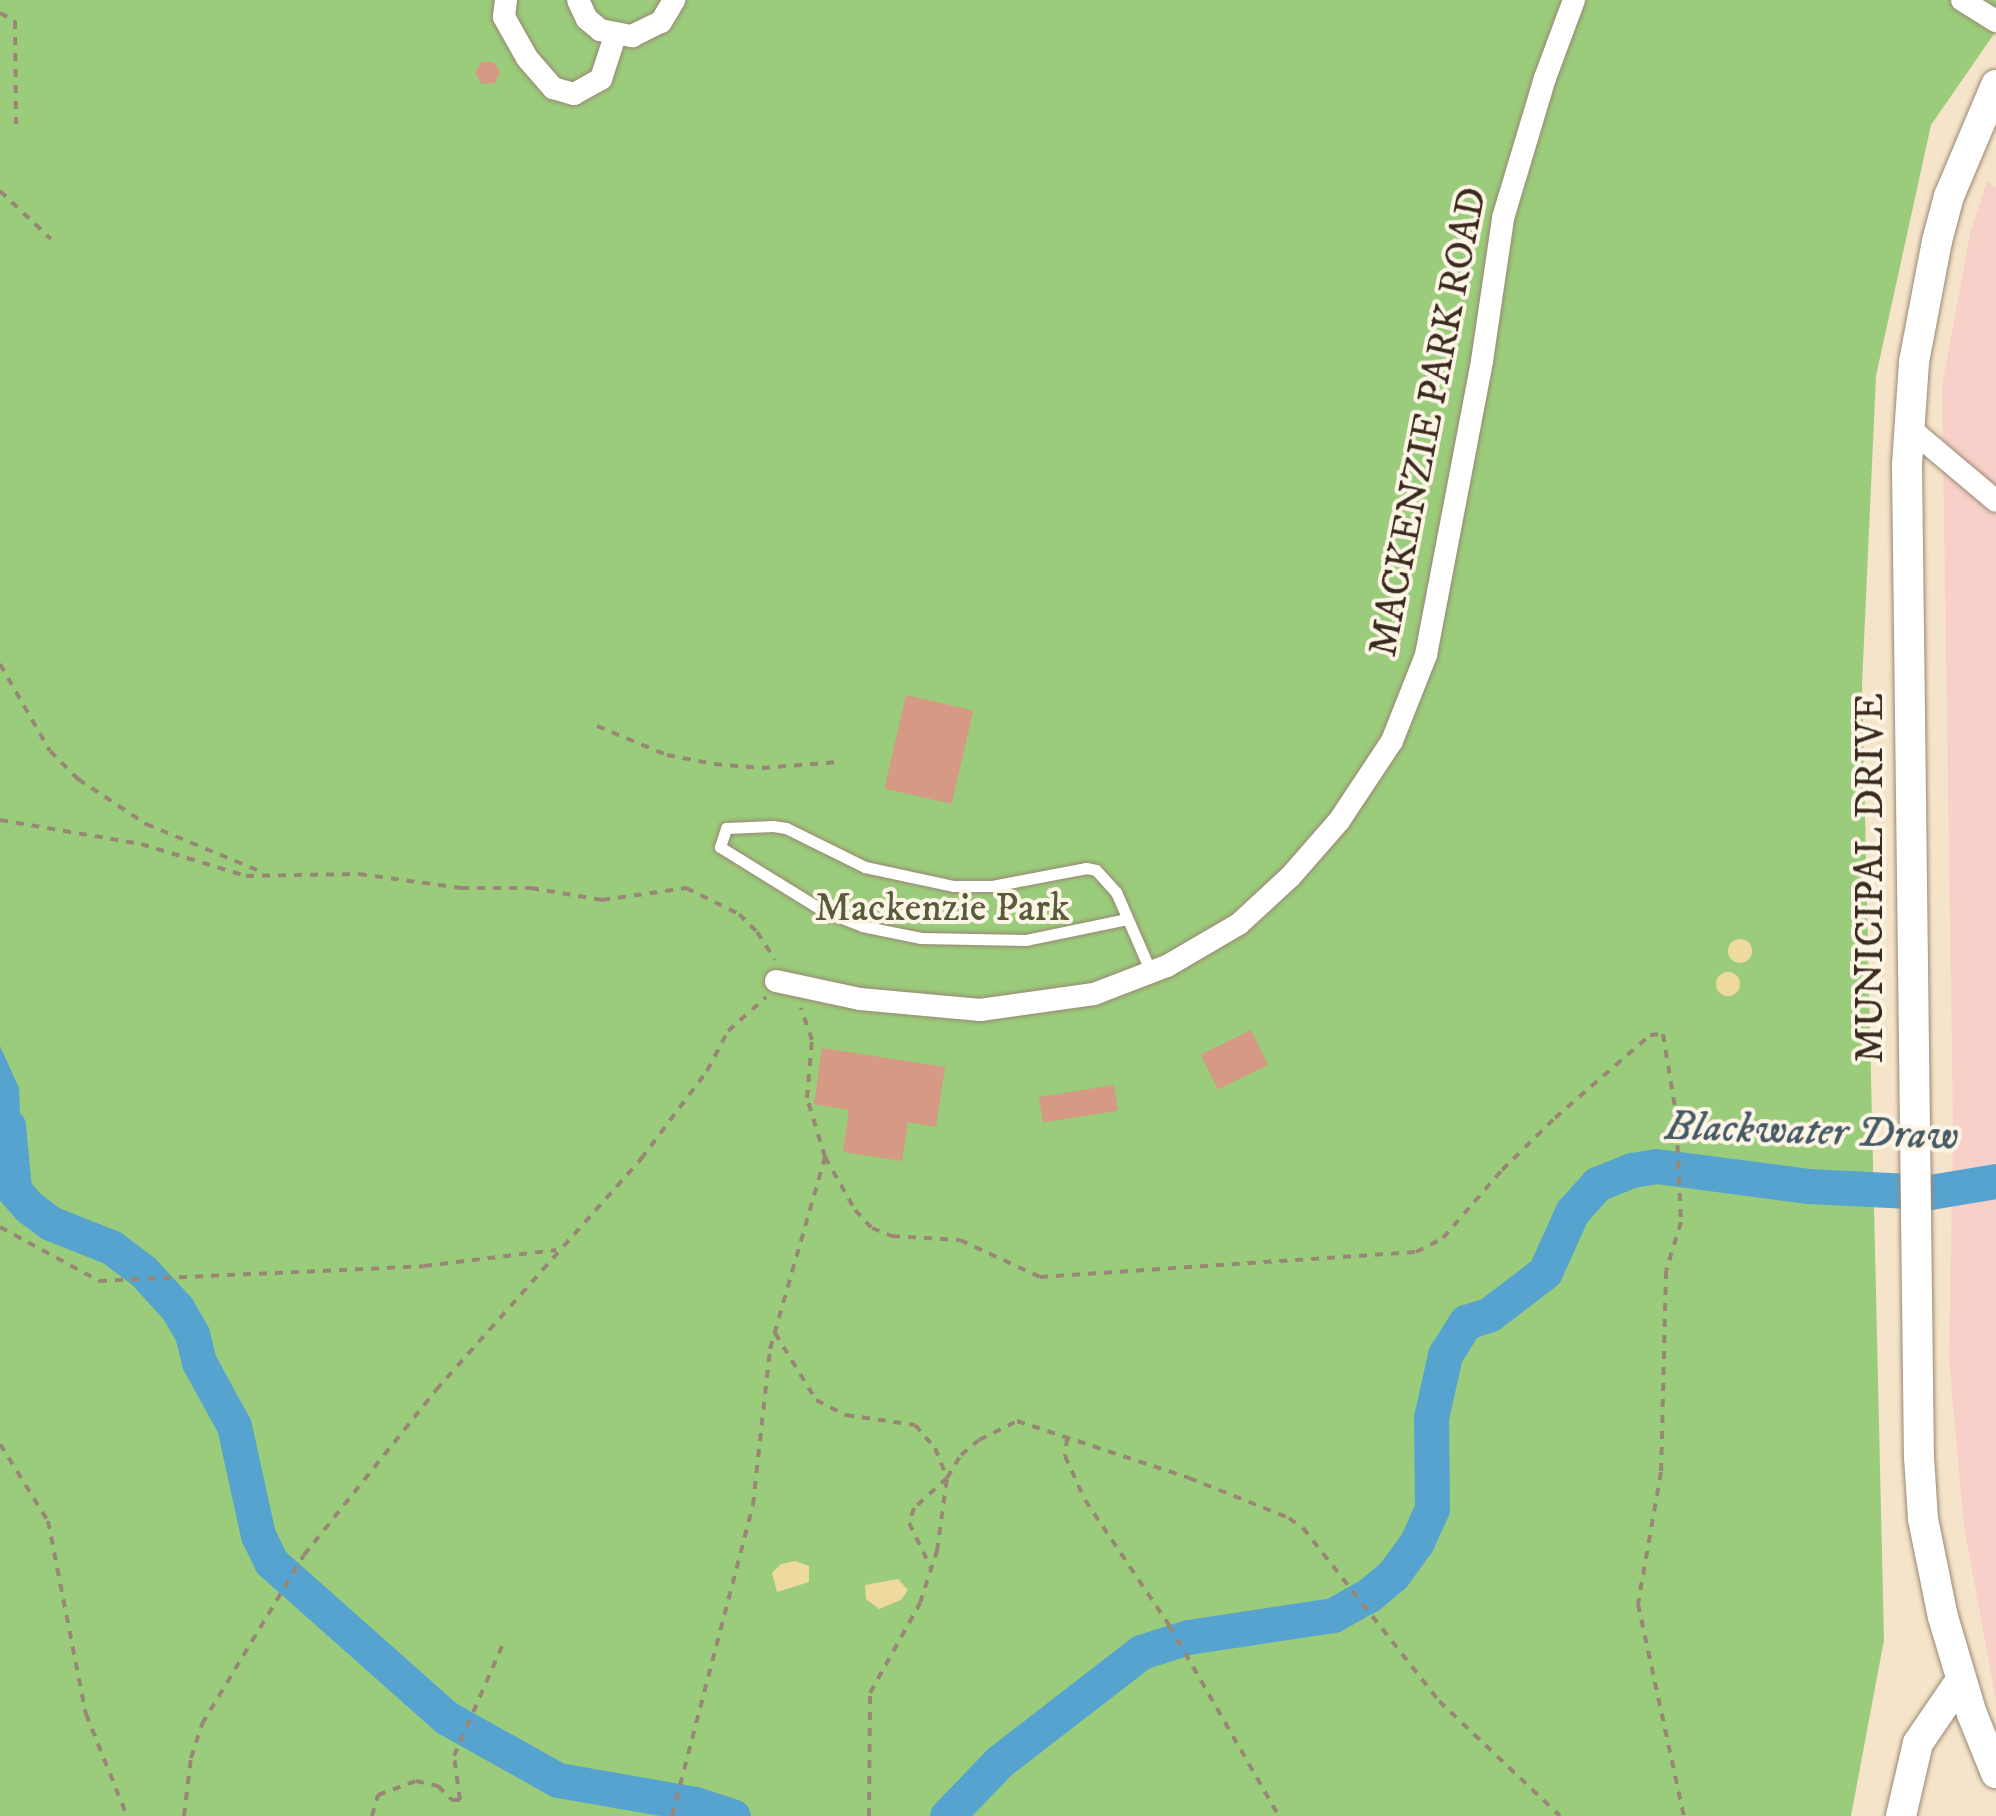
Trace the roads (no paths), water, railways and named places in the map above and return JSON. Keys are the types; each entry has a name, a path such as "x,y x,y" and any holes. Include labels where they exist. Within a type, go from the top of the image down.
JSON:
{"street":[{"path":"506,0 504,17 527,58 553,88 574,94 601,78 615,36"},
{"path":"578,0 587,19 615,36 648,32 661,22 674,0"},
{"name":"MACKENZIE PARK ROAD","path":"773,987 860,1000 995,1010 1094,994 1151,972 1239,924 1290,877 1339,820 1392,741 1435,622 1504,218 1545,78 1574,0"},
{"path":"1962,0 1996,21"},
{"name":"MUNICIPAL DRIVE","path":"1996,85 1949,196 1937,241 1918,330 1908,426 1914,1195 1923,1519 1960,1680 1996,1773"},
{"path":"1908,426 1996,501"},
{"path":"1901,1816 1918,1742 1960,1680"}],"lane":[{"path":"1127,919 1026,940 921,938 862,926 822,910 720,847 726,828 786,828 864,867 954,886 992,886 1086,868 1104,876 1127,919 1151,972"}],"water":[{"path":"0,1046 19,1088 21,1136 17,1149 0,1148"}],"waterway":[{"name":"Blackwater Draw","path":"0,1122 8,1126 14,1190 29,1207 50,1223 111,1247 143,1271 177,1308 192,1334 199,1362 234,1426 258,1535 271,1562 447,1718 558,1780 695,1804 733,1816"},
{"name":"Blackwater Draw","path":"947,1816 1000,1761 1141,1652 1188,1637 1333,1615 1369,1595 1393,1575 1417,1542 1432,1509 1431,1418 1445,1355 1466,1322 1490,1314 1545,1272 1572,1212 1597,1184 1632,1170 1656,1166 1808,1186 1930,1192 1996,1181"}],"park label":[{"name":"Mackenzie Park","path":"942,909"}]}
